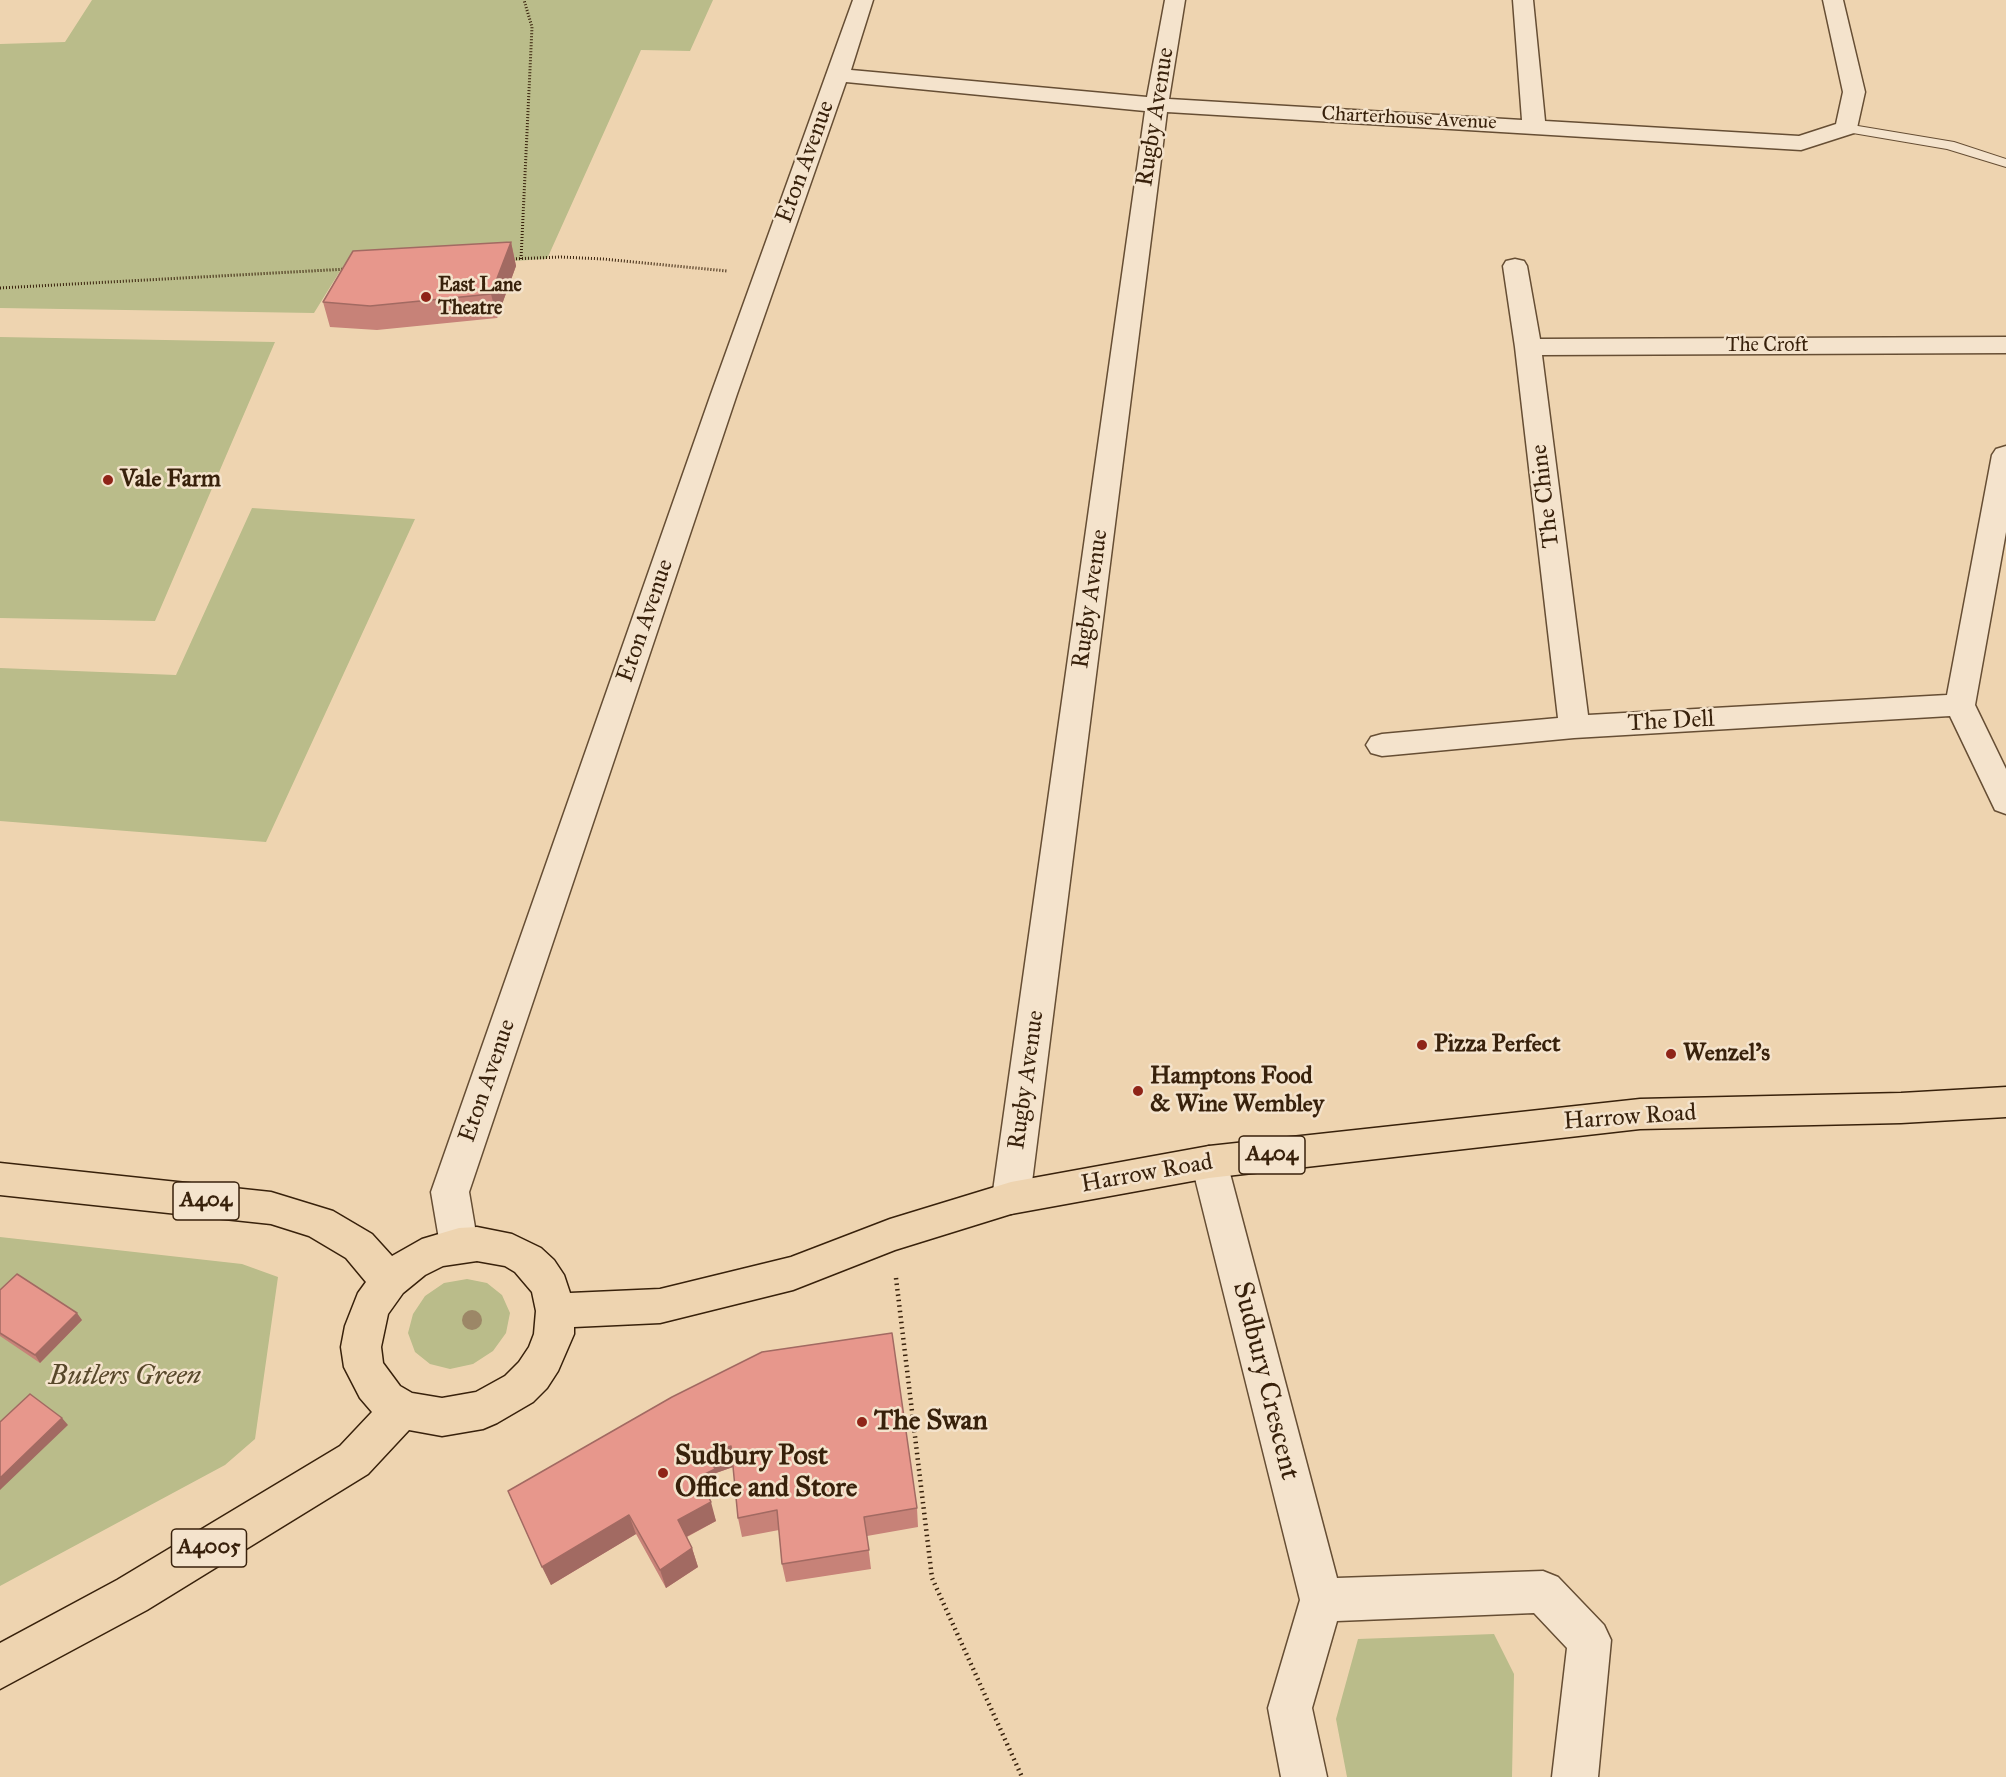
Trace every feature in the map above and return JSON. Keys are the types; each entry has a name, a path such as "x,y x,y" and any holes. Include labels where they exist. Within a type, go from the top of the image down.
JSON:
{"main road":[{"name":"Harrow Road","path":"555,1311 660,1306 793,1273 890,1235 1011,1198 1209,1162 1640,1114 1901,1108 2006,1102"},
{"name":"A404","path":"0,1179 271,1208 320,1223 359,1246 389,1281"},
{"path":"459,1245 493,1245 512,1251 528,1260 550,1287 555,1311 554,1334 544,1358 519,1389 483,1410 442,1417 422,1415 402,1409 386,1399 374,1385 364,1367 361,1347 364,1326 372,1305 389,1281 412,1263 435,1251 459,1245"},
{"name":"A4005","path":"0,1667 132,1594 354,1460 402,1409"}],"street":[{"name":"Eton Avenue","path":"459,1245 450,1192 765,274 838,75 862,0"},
{"name":"Rugby Avenue","path":"1011,1198 1157,105 1175,0"},
{"path":"1523,0 1534,127"},
{"path":"1833,0 1854,92 1846,128"},
{"name":"Charterhouse Avenue","path":"838,75 1157,105 1801,143 1846,128"},
{"name":"The Chine","path":"1515,266 1528,347 1574,728"},
{"name":"The Croft","path":"1528,347 2006,345"},
{"path":"2006,455 1960,705 2006,802"},
{"name":"The Dell","path":"1382,745 1574,728 1960,705"},
{"name":"Sudbury Crescent","path":"1209,1162 1321,1600"},
{"path":"1304,1777 1290,1708 1321,1600 1543,1592 1589,1640 1575,1777"}],"lane":[{"path":"1846,128 1949,145 2006,163"}],"path":[{"path":"521,258 531,27 524,0"},
{"path":"510,259 603,259 765,274"},
{"path":"0,288 356,268"},
{"path":"890,1235 932,1578 1022,1777"}],"green space":[{"path":"92,0 713,0 690,51 641,50 547,259 340,271 314,313 0,308 0,44 65,42"},
{"name":"Vale Farm","path":"0,337 275,342 155,621 0,618"},
{"path":"252,508 415,519 266,842 0,821 0,668 176,675"},
{"name":"Butlers Green","path":"0,1237 242,1264 278,1277 255,1439 225,1465 0,1586"},
{"path":"467,1279 487,1283 502,1295 510,1313 506,1333 493,1351 473,1364 450,1369 430,1364 415,1352 408,1333 413,1314 425,1296 444,1283"},
{"path":"1494,1634 1514,1674 1512,1777 1347,1777 1336,1719 1358,1639"}],"building":[{"path":"511,242 491,294 370,306 323,302 353,251"},
{"path":"17,1274 77,1313 35,1355 0,1333 0,1290"},
{"path":"892,1333 917,1508 864,1517 869,1550 782,1564 777,1510 738,1518 731,1446 707,1455 715,1469 699,1477 711,1502 678,1520 692,1548 660,1570 629,1515 542,1567 508,1491 672,1397 762,1352"},
{"path":"30,1394 62,1418 0,1478 0,1422"}],"place":[{"name":"East Lane Theatre","path":"426,297"},
{"name":"Vale Farm","path":"108,480"},
{"name":"Pizza Perfect","path":"1422,1045"},
{"name":"Wenzel's","path":"1671,1054"},
{"name":"Hamptons Food & Wine Wembley","path":"1138,1091"},
{"name":"The Swan","path":"862,1422"},
{"name":"Sudbury Post Office and Store","path":"663,1473"}]}
